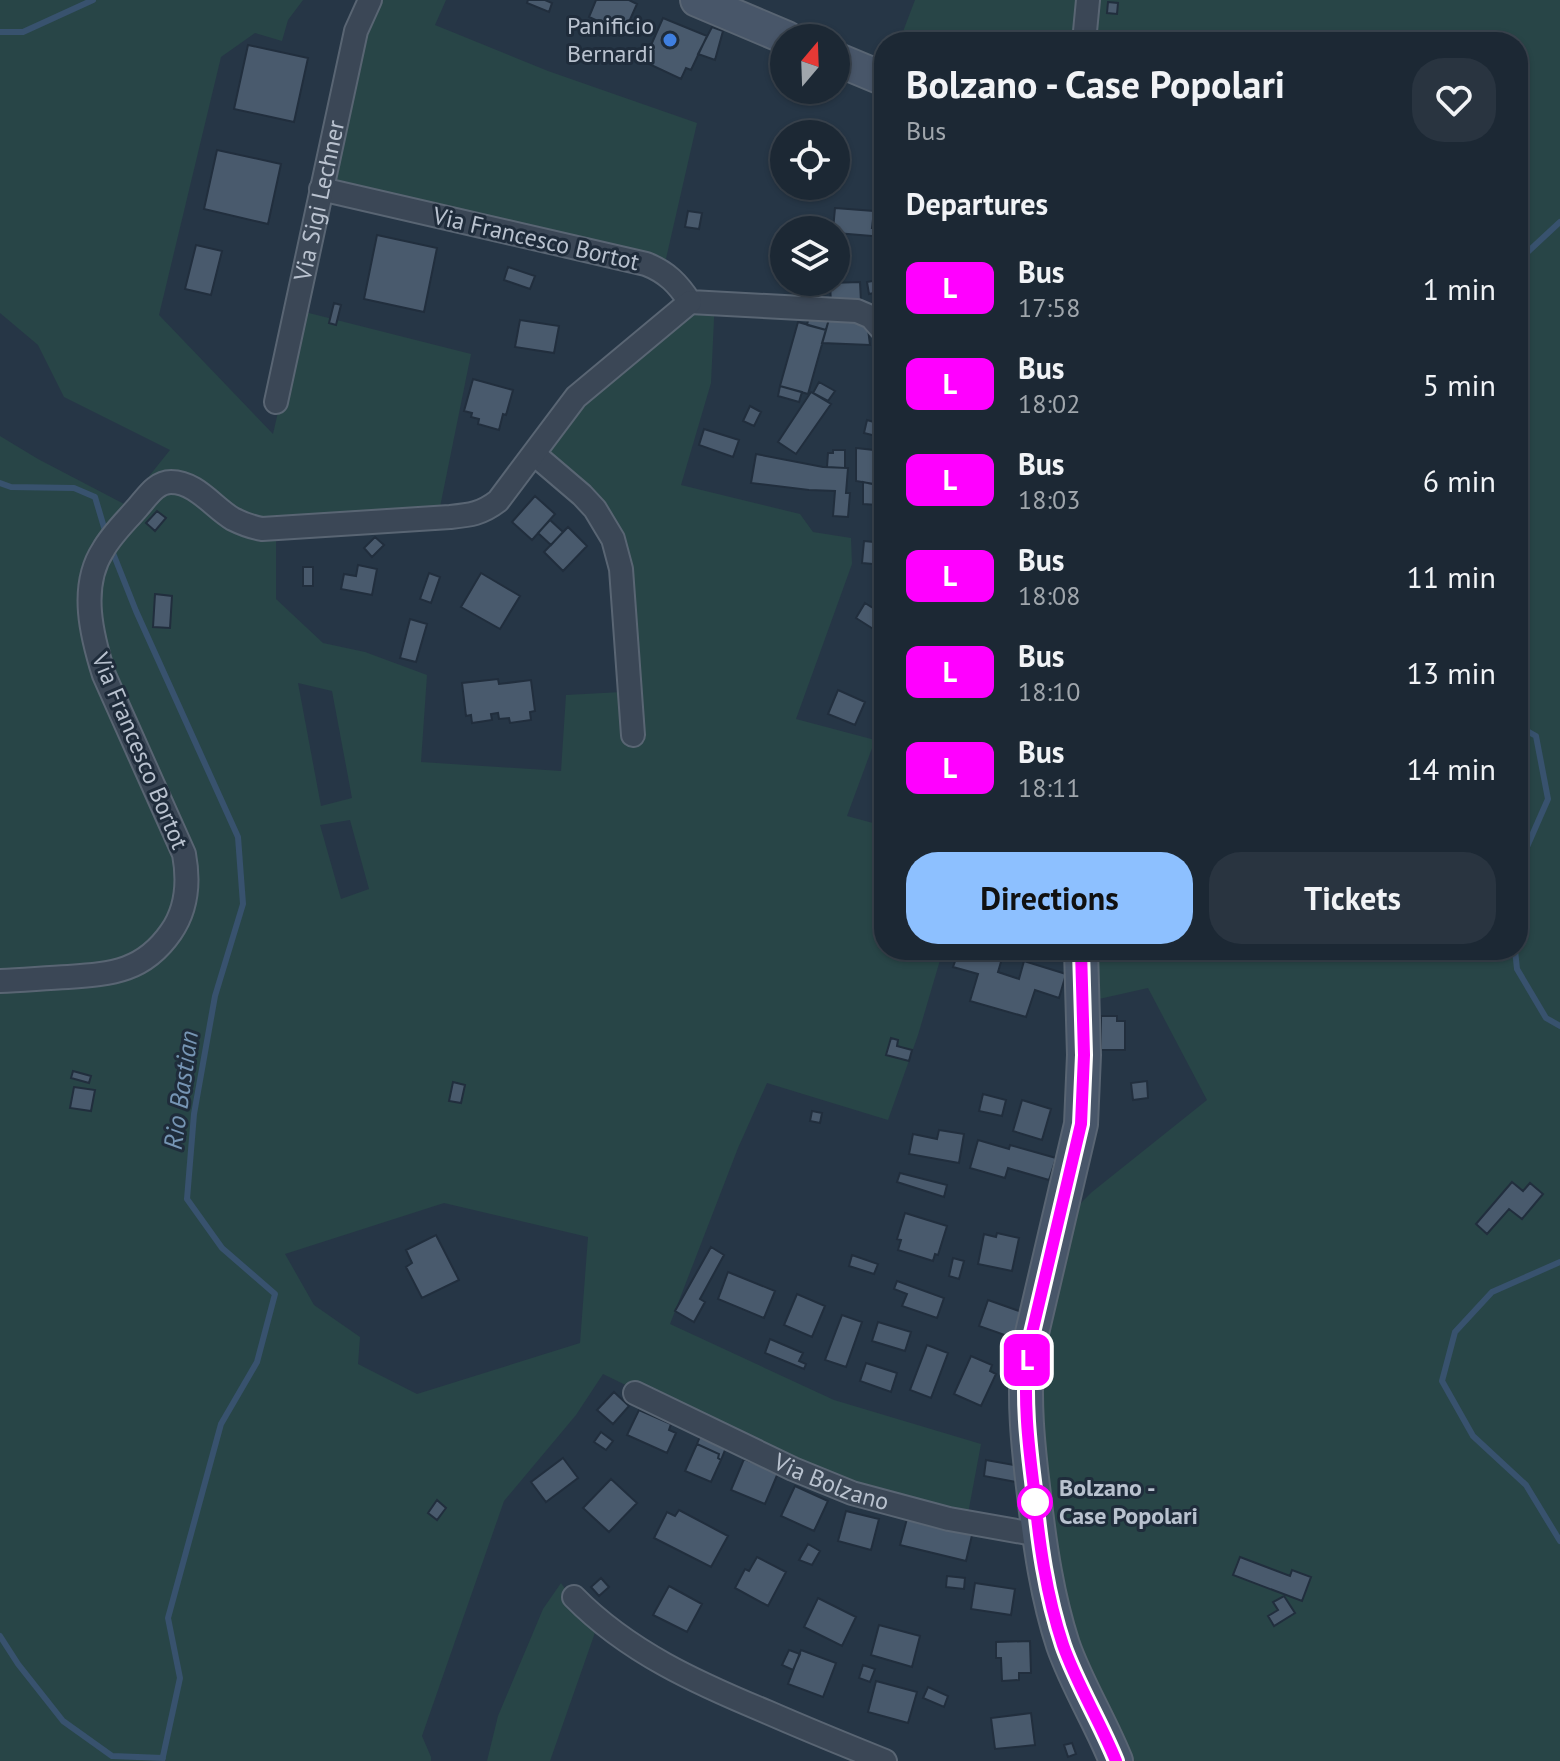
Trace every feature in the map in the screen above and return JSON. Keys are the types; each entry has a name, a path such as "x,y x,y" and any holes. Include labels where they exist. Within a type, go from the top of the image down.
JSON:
{"street":[{"name":"Via Sigi Lechner","path":"276,402 356,31 370,0"},
{"path":"1085,32 1088,0"},
{"path":"711,3 770,30"},
{"path":"850,65 874,75"},
{"name":"Via Francesco Bortot","path":"0,981 101,975 139,964 155,951 176,924 183,907 187,872 184,854 104,675 96,649 90,604 94,567 102,551 156,487 168,482 192,488 231,518 262,529 471,515 486,510 498,501 576,397 690,302 671,277 661,269 646,264 321,189"},
{"path":"690,302 857,311 874,320"},
{"path":"534,454 582,495 595,509 613,539 621,569 633,735"},
{"path":"1081,960 1084,1055 1081,1124 1033,1322 1025,1372 1026,1419 1039,1535 1050,1597 1072,1669 1106,1756"},
{"name":"Via Bolzano","path":"635,1393 793,1469 852,1493 949,1519 1039,1535"},
{"path":"574,1597 622,1639 678,1672 725,1695 885,1761"}],"green space":[{"path":"0,0 303,0 288,20 282,41 255,33 221,57 159,315 273,434 301,311 471,354 437,522 276,533 276,599 323,643 365,652 427,675 421,762 561,771 566,695 640,691 628,553 531,458 564,399 715,298 711,383 681,485 800,514 813,532 851,538 852,564 796,719 874,740 847,816 874,823 874,960 940,960 888,1120 767,1083 738,1148 670,1324 834,1400 981,1444 967,1519 904,1505 759,1450 603,1374 576,1415 504,1501 422,1736 431,1761 0,1761 0,436 126,505 170,450 64,397 38,345 0,313","holes":["298,683 332,691 352,798 321,806","350,820 369,889 341,899 320,825","444,1203 588,1237 580,1343 417,1394 358,1364 360,1337 314,1305 285,1254"]},
{"path":"364,0 446,0 435,25 548,71 697,123 665,263 316,190"},
{"path":"915,0 1560,0 1560,1761 1122,1761 1057,1600 1032,1371 1064,1220 1092,1192 1207,1100 1148,988 1081,1003 1090,960 1528,960 1528,32 903,32"},
{"path":"561,1583 572,1599 598,1624 550,1761 487,1761 498,1716 543,1609"}],"building":[{"path":"528,0 552,3 549,12 527,3"},
{"path":"596,0 629,0 637,4 624,33 589,17"},
{"path":"1108,2 1118,3 1117,14 1107,13"},
{"path":"663,18 707,36 691,70 686,68 681,79 649,64 653,54 648,52"},
{"path":"712,27 723,31 715,60 698,54"},
{"path":"248,45 308,58 294,122 234,109"},
{"path":"217,150 281,164 268,224 204,209"},
{"path":"835,208 874,211 874,236 850,234 850,216 834,216"},
{"path":"688,211 702,213 699,229 685,227"},
{"path":"377,235 437,248 424,312 364,299"},
{"path":"196,245 222,251 211,295 185,289"},
{"path":"508,267 535,276 530,289 504,280"},
{"path":"874,281 874,293 869,294 867,282"},
{"path":"850,282 860,282 861,302 831,304 831,296 850,296"},
{"path":"334,303 341,305 336,325 329,323"},
{"path":"809,316 829,319 826,330 807,325"},
{"path":"829,319 867,321 870,345 822,343"},
{"path":"520,320 559,326 554,353 515,347"},
{"path":"798,322 826,330 808,394 780,386"},
{"path":"473,379 513,390 499,430 478,424 479,419 464,411"},
{"path":"819,382 835,391 828,401 813,393"},
{"path":"780,386 802,392 799,402 778,396"},
{"path":"811,392 831,404 796,454 778,442"},
{"path":"750,406 761,412 754,426 743,421"},
{"path":"867,420 874,422 874,436 864,433"},
{"path":"704,429 739,440 733,457 699,445"},
{"path":"856,448 874,450 874,484 856,481"},
{"path":"833,450 845,450 845,468 827,467 828,453 833,453"},
{"path":"756,454 823,467 848,468 848,517 833,516 835,491 751,483"},
{"path":"863,482 874,484 874,505 863,504"},
{"path":"535,496 555,514 532,540 512,522"},
{"path":"157,511 166,518 155,531 146,523"},
{"path":"550,520 563,532 551,545 538,533"},
{"path":"568,527 587,546 563,571 544,552"},
{"path":"375,537 384,545 372,557 364,548"},
{"path":"864,541 874,542 874,564 862,563"},
{"path":"358,565 377,569 372,595 341,589 344,574 356,576"},
{"path":"303,567 313,567 313,586 303,586"},
{"path":"429,573 440,577 431,603 420,599"},
{"path":"481,573 520,596 500,629 461,607"},
{"path":"155,594 172,596 170,628 153,627"},
{"path":"865,603 874,609 874,629 856,618"},
{"path":"410,619 427,624 416,662 400,658"},
{"path":"498,679 499,684 531,680 535,711 530,712 531,720 510,723 509,718 499,719 498,713 491,714 492,720 472,723 471,715 466,716 462,683"},
{"path":"838,690 865,702 855,725 828,714"},
{"path":"955,960 1002,960 998,972 1019,979 1024,961 1066,974 1059,998 1035,990 1026,1017 970,1001 978,974 953,967"},
{"path":"1101,1016 1117,1016 1117,1021 1125,1021 1125,1050 1101,1050"},
{"path":"891,1038 898,1040 897,1046 912,1050 909,1061 886,1055"},
{"path":"73,1071 91,1076 89,1083 71,1078"},
{"path":"1147,1081 1148,1098 1133,1100 1131,1083"},
{"path":"453,1082 465,1085 461,1103 449,1101"},
{"path":"74,1087 95,1090 91,1111 70,1108"},
{"path":"983,1094 1006,1100 1002,1116 979,1111"},
{"path":"1022,1100 1051,1109 1042,1140 1013,1131"},
{"path":"812,1111 822,1113 820,1123 810,1121"},
{"path":"939,1130 964,1134 959,1163 909,1154 913,1134 937,1139"},
{"path":"978,1140 1056,1158 1049,1180 1008,1168 1005,1178 970,1168"},
{"path":"900,1173 947,1185 944,1197 897,1182"},
{"path":"1512,1182 1523,1191 1530,1183 1543,1194 1522,1219 1509,1209 1487,1234 1476,1224"},
{"path":"905,1213 947,1226 938,1255 935,1254 933,1261 898,1250 901,1240 897,1239"},
{"path":"997,1233 1019,1238 1012,1271 978,1264 984,1234 996,1237"},
{"path":"436,1235 459,1280 422,1298 406,1267 412,1263 406,1250"},
{"path":"711,1247 724,1255 700,1299 705,1302 694,1322 675,1311"},
{"path":"852,1255 878,1264 874,1274 849,1266"},
{"path":"953,1258 964,1261 959,1279 949,1276"},
{"path":"728,1272 775,1291 764,1318 718,1299"},
{"path":"897,1281 944,1298 937,1318 902,1306 907,1294 894,1289"},
{"path":"797,1294 825,1306 812,1337 784,1325"},
{"path":"988,1300 1022,1312 1013,1338 979,1326"},
{"path":"842,1315 862,1322 846,1367 825,1360"},
{"path":"878,1322 911,1332 905,1351 872,1341"},
{"path":"770,1339 803,1353 799,1361 806,1364 804,1369 765,1353"},
{"path":"927,1345 948,1353 931,1398 910,1390"},
{"path":"971,1356 992,1365 990,1371 996,1374 981,1406 954,1394"},
{"path":"866,1363 897,1373 891,1392 860,1381"},
{"path":"614,1392 629,1406 613,1424 597,1410"},
{"path":"639,1410 671,1424 669,1430 676,1433 667,1453 627,1435"},
{"path":"601,1432 613,1441 606,1450 594,1442"},
{"path":"701,1434 727,1445 721,1460 719,1454 697,1444"},
{"path":"697,1444 719,1454 721,1460 711,1482 685,1471"},
{"path":"563,1458 578,1478 546,1502 531,1482"},
{"path":"744,1459 778,1473 765,1504 731,1490"},
{"path":"986,1460 1019,1466 1016,1482 984,1476"},
{"path":"611,1479 637,1503 609,1532 583,1508"},
{"path":"795,1486 828,1501 814,1531 781,1516"},
{"path":"437,1500 446,1508 437,1520 428,1513"},
{"path":"679,1510 728,1536 711,1567 654,1538 667,1512 675,1516"},
{"path":"846,1511 879,1519 871,1550 838,1541"},
{"path":"908,1515 973,1531 966,1561 900,1545"},
{"path":"808,1544 820,1551 812,1565 799,1560"},
{"path":"757,1557 786,1572 768,1606 735,1588 745,1569 749,1571"},
{"path":"1240,1557 1290,1576 1292,1570 1311,1577 1302,1601 1233,1575"},
{"path":"947,1576 965,1578 964,1589 946,1587"},
{"path":"601,1578 609,1587 599,1596 591,1587"},
{"path":"975,1583 1015,1589 1011,1615 971,1609"},
{"path":"669,1586 702,1604 687,1632 653,1615"},
{"path":"1284,1596 1295,1613 1274,1626 1268,1616 1278,1610 1273,1602"},
{"path":"818,1598 856,1617 842,1646 804,1627"},
{"path":"879,1625 920,1636 912,1667 871,1655"},
{"path":"1030,1641 1031,1673 1019,1673 1019,1680 1002,1681 1001,1658 996,1658 996,1642"},
{"path":"789,1650 800,1654 793,1670 782,1665"},
{"path":"801,1650 836,1663 823,1697 788,1684"},
{"path":"863,1665 875,1669 870,1682 859,1678"},
{"path":"876,1681 917,1692 908,1723 868,1712"},
{"path":"928,1687 948,1696 944,1707 923,1698"},
{"path":"1031,1713 1035,1745 995,1749 991,1718"},
{"path":"1072,1743 1076,1754 1068,1757 1064,1745"}],"waterway":[{"name":"Rio Bastian","path":"0,32 23,32 93,0"},
{"path":"1528,252 1560,222"},
{"name":"Rio Bastian","path":"0,483 11,487 74,488 95,497 106,534"},
{"name":"Rio Bastian","path":"111,548 136,611 238,837 243,904 215,996 194,1114 187,1199 222,1248 275,1294 257,1362 221,1424 168,1618 180,1678 162,1761"},
{"path":"1528,732 1536,736 1548,799 1528,844"},
{"path":"1516,960 1517,969 1546,1018 1560,1026"},
{"path":"1560,1262 1492,1292 1455,1332 1442,1381 1473,1436 1526,1485 1560,1541"},
{"path":"0,1636 63,1721 112,1756 163,1758"}],"bus line":[{"name":"L","path":"1081,960 1084,1055 1081,1124 1033,1322 1025,1372 1025,1396 1039,1535 1050,1597 1072,1669 1116,1761"}],"place":[{"name":"Panificio Bernardi","path":"670,40"},
{"name":"Bolzano - Case Popolari","path":"1035,1502"}]}
